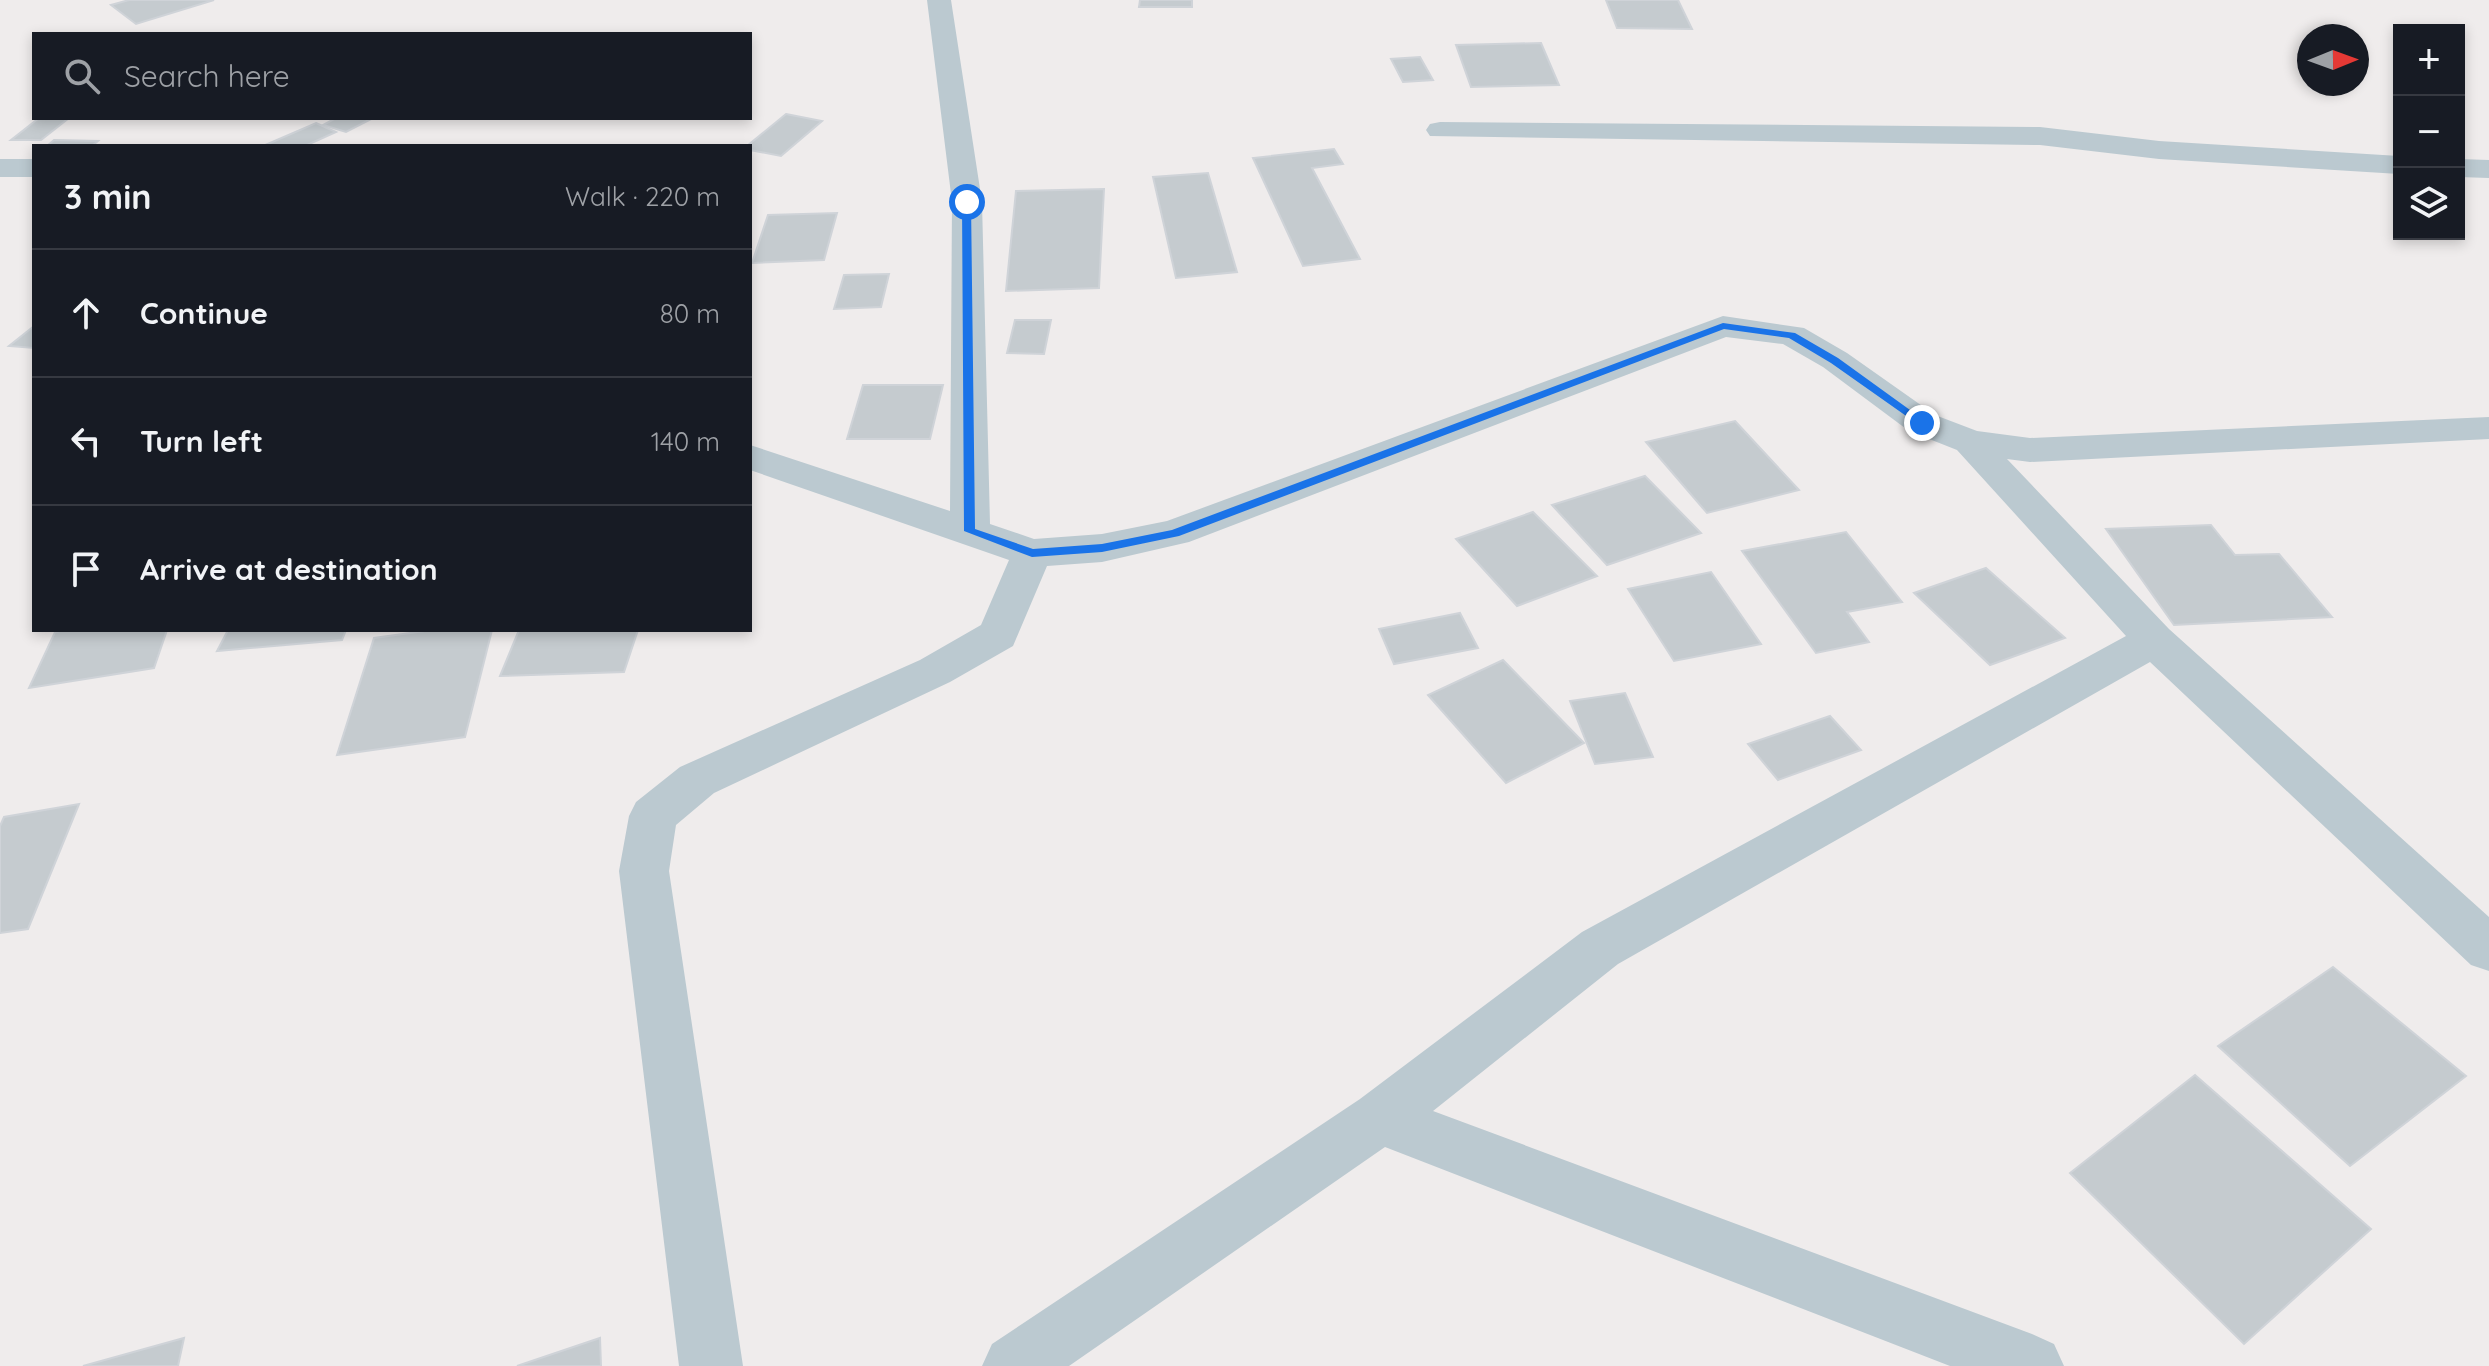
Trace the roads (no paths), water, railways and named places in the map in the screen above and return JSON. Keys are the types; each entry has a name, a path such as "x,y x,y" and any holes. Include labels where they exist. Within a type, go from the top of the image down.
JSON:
{"street":[{"path":"939,0 967,202 970,531"},
{"path":"1440,130 2040,136 2159,150 2393,165"},
{"path":"0,168 32,168"},
{"path":"2465,168 2489,169"},
{"path":"752,458 1032,553 1102,548 1175,533 1723,326 1792,335 1835,360 1922,423 1970,442 2030,450 2489,428"},
{"path":"1970,442 2154,640 2489,949"},
{"path":"711,1366 644,871 653,816 697,780 935,671 998,635 1032,553"},
{"path":"1014,1366 1380,1118 1600,948 2154,640"},
{"path":"1380,1118 2032,1366"}]}
